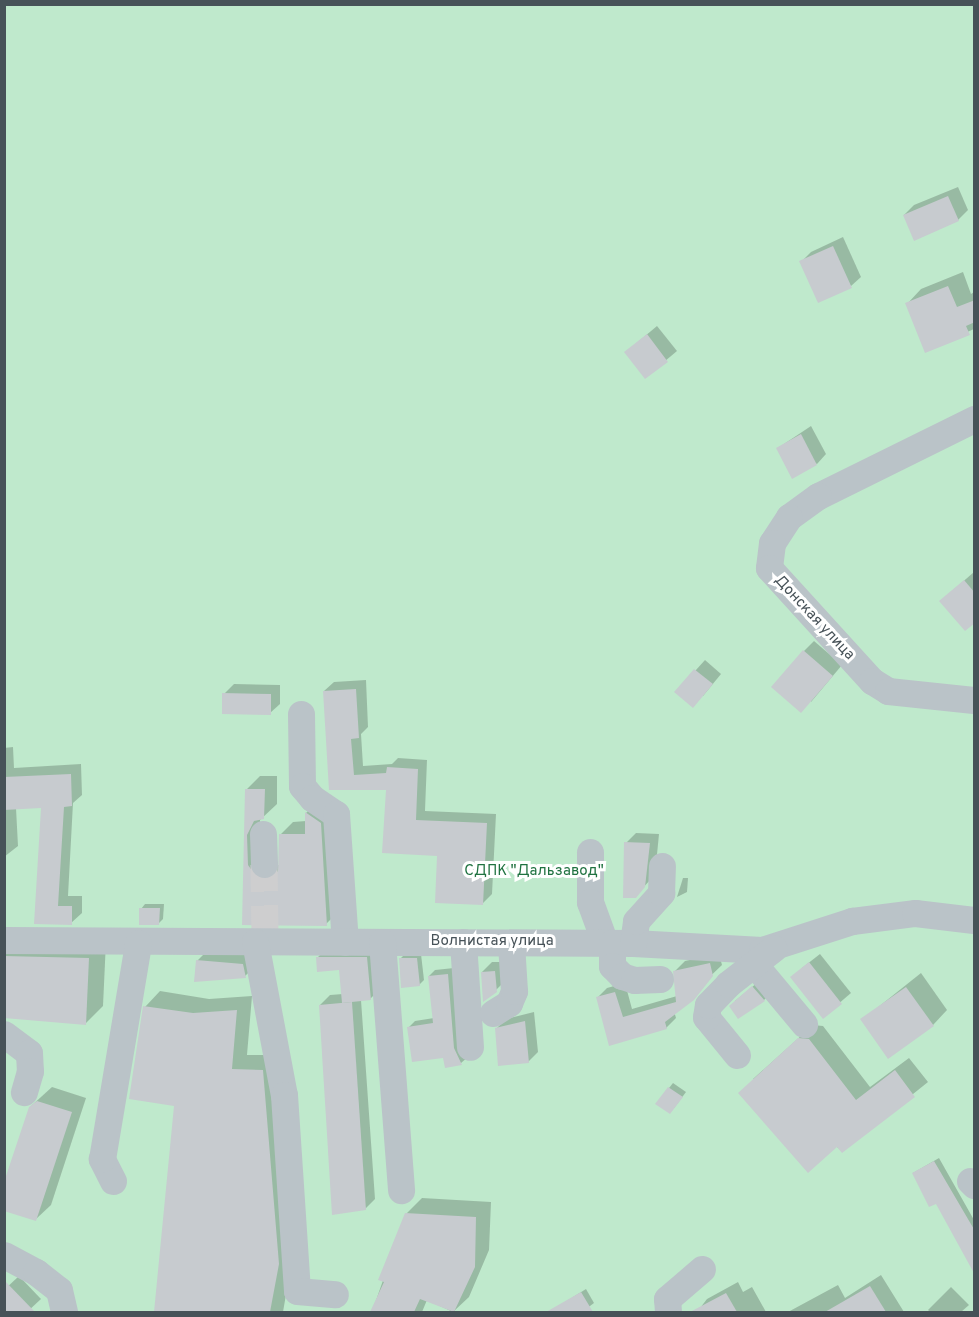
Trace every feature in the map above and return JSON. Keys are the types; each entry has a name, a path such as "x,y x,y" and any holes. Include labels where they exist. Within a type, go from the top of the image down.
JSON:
{"street":[{"name":"Донская улица","path":"975,419 818,496 789,517 772,543 769,568 872,681 888,691 975,700"},
{"path":"301,714 302,786 312,798 336,814 345,942"},
{"path":"263,834 264,864"},
{"path":"590,852 590,902 617,943"},
{"path":"660,979 634,980 622,976 612,966 617,943 661,893 662,866"},
{"name":"Волнистая улица","path":"4,940 138,943 262,939 345,942 617,943 764,957 852,921 915,913 975,920"},
{"path":"262,939 284,1095 297,1302 335,1294"},
{"path":"382,942 401,1190"},
{"path":"463,942 470,1047"},
{"path":"114,1181 102,1159 138,943"},
{"path":"493,1013 509,1003 514,991 511,943"},
{"path":"737,1055 706,1017 708,1005 764,957 804,1024"},
{"path":"4,1034 29,1053 30,1071 24,1092"},
{"path":"4,1255 36,1272 59,1290 64,1312"},
{"path":"668,1312 667,1299 702,1269"}],"green space":[{"name":"СДПК \"Дальзавод\"","path":"5,5 974,5 974,1312 5,1312"}],"building":[{"path":"948,196 959,221 914,241 903,215"},
{"path":"833,246 852,288 818,303 799,261"},
{"path":"948,286 957,307 975,300 975,322 966,326 970,335 925,353 905,303"},
{"path":"647,334 668,362 645,379 624,352"},
{"path":"801,434 817,465 792,479 776,448"},
{"path":"964,580 975,593 975,623 965,631 939,601"},
{"path":"803,650 833,676 801,713 771,687"},
{"path":"694,669 713,684 693,708 674,692"},
{"path":"356,689 359,738 351,739 354,775 386,773 387,767 418,769 416,820 487,823 483,905 435,903 437,856 382,853 386,790 329,790 323,691"},
{"path":"222,693 271,694 271,715 222,714"},
{"path":"71,774 72,806 64,807 58,906 72,906 72,925 34,924 41,808 4,810 4,777"},
{"path":"245,789 265,789 264,819 254,821 247,835 248,865 257,878 272,878 278,871 279,834 305,834 305,812 321,823 327,926 242,925"},
{"path":"624,842 650,843 645,887 636,898 623,898"},
{"path":"139,908 160,908 159,925 139,925"},
{"path":"4,956 89,958 86,1025 4,1018"},
{"path":"316,957 367,957 371,1000 342,1003 339,970 317,972"},
{"path":"399,958 417,958 420,986 401,988"},
{"path":"196,960 243,964 246,978 194,982"},
{"path":"809,962 842,1004 823,1019 790,977"},
{"path":"710,963 713,976 694,1000 665,1022 667,1029 609,1046 596,997 615,992 623,1017 676,1002 673,971"},
{"path":"495,971 497,992 483,1002 481,972"},
{"path":"448,974 454,1048 462,1065 445,1068 443,1058 412,1062 407,1027 433,1023 428,976"},
{"path":"752,986 765,1001 738,1019 729,1006"},
{"path":"906,987 934,1026 888,1059 860,1019"},
{"path":"352,1002 366,1210 332,1215 319,1005"},
{"path":"143,1006 193,1013 237,1010 232,1069 263,1070 279,1264 270,1312 154,1312 174,1106 129,1099"},
{"path":"525,1021 529,1063 498,1066 495,1028"},
{"path":"798,1038 809,1039 856,1100 895,1070 915,1097 842,1153 837,1147 808,1173 738,1093"},
{"path":"668,1087 683,1097 670,1114 655,1104"},
{"path":"37,1101 72,1112 36,1221 4,1211 4,1182 29,1107"},
{"path":"934,1161 975,1231 975,1275 936,1204 929,1207 912,1173"},
{"path":"405,1213 476,1217 475,1267 454,1312 420,1299 414,1312 370,1312 384,1282 378,1280"},
{"path":"4,1280 35,1312 4,1312"},
{"path":"870,1286 886,1312 825,1312"},
{"path":"581,1292 593,1312 546,1312"},
{"path":"726,1293 737,1312 690,1312"}],"tunnel":[{"path":"264,864 265,933"}]}
